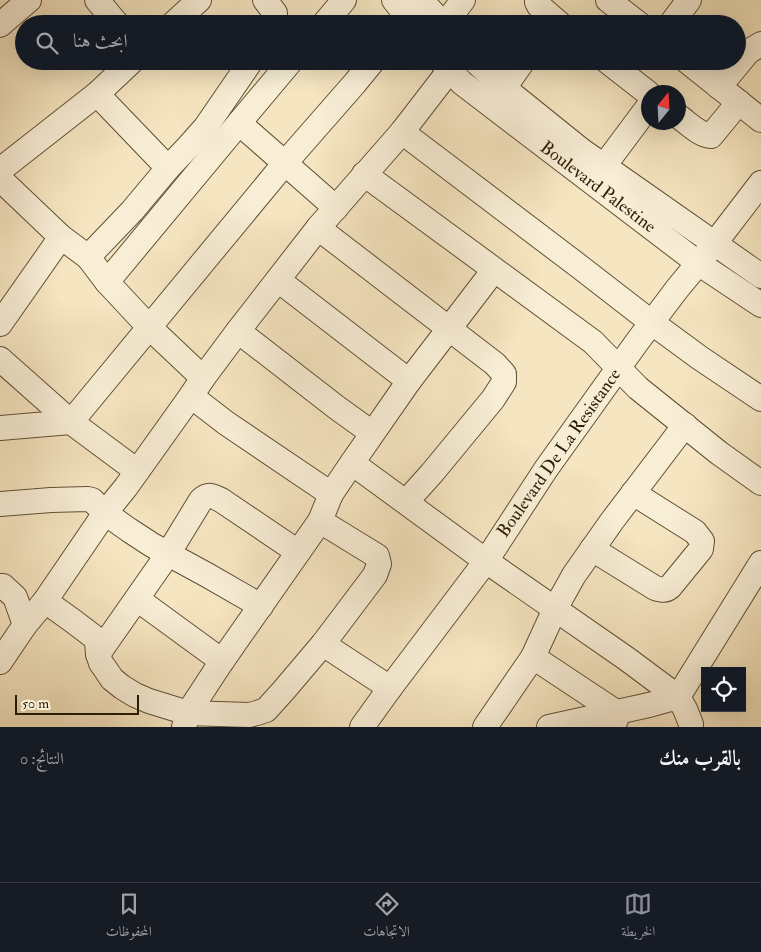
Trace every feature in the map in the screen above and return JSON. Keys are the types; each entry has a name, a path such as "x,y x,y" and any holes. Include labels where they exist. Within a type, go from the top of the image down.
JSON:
{"street":[{"path":"97,0 110,15"},
{"path":"183,15 199,0"},
{"path":"265,0 275,15"},
{"path":"332,15 344,0"},
{"path":"423,14 463,0"},
{"path":"538,0 539,6 548,15"},
{"path":"608,0 627,15"},
{"path":"678,15 689,0"},
{"path":"746,54 761,44"},
{"path":"122,70 97,94 2,166 61,237 88,257 107,282 149,327 226,423 331,494"},
{"path":"88,257 132,211 205,128 245,70"},
{"path":"107,282 284,70"},
{"path":"0,428 71,422 366,70"},
{"path":"0,662 238,330 318,228 402,132 442,70"},
{"name":"Boulevard Palestine","path":"449,70 462,83 698,263 761,305"},
{"name":"Boulevard Palestine","path":"485,70 538,117 604,166 761,276"},
{"path":"504,88 517,70"},
{"path":"620,70 641,87"},
{"path":"699,70 761,120"},
{"path":"719,86 733,70"},
{"path":"97,94 168,168"},
{"path":"686,122 706,136 711,136 739,102"},
{"path":"604,166 641,116"},
{"path":"238,123 336,208"},
{"path":"402,132 651,322 700,358 761,398"},
{"path":"364,174 593,342 638,388 719,453 761,483"},
{"name":"Boulevard De La Resistance","path":"362,727 486,561 546,469 651,322 758,192"},
{"path":"318,228 495,364 504,374 504,382 493,399 406,502"},
{"path":"0,324 61,237"},
{"path":"186,720 222,661 320,521 331,494 372,433 494,270"},
{"path":"278,280 410,382"},
{"path":"238,330 372,433"},
{"path":"0,360 71,422 137,471"},
{"path":"485,727 533,657 574,575 685,425"},
{"path":"352,463 678,697 698,726"},
{"path":"592,549 646,582 661,590 665,590 701,549 702,540 695,532 634,493"},
{"path":"98,654 168,554 200,500 205,496 212,495 221,500 298,552"},
{"path":"0,504 51,500 92,500 129,530 261,606"},
{"path":"45,601 94,637 97,642 101,663 112,679 135,696 186,720 249,715 266,710 284,690 323,644 375,574 379,564 376,556 320,521"},
{"path":"549,727 616,720 678,697 761,563"},
{"path":"0,586 3,586 15,597 25,625"},
{"path":"137,599 222,661"},
{"path":"323,644 390,688"},
{"path":"533,657 616,720"}]}
